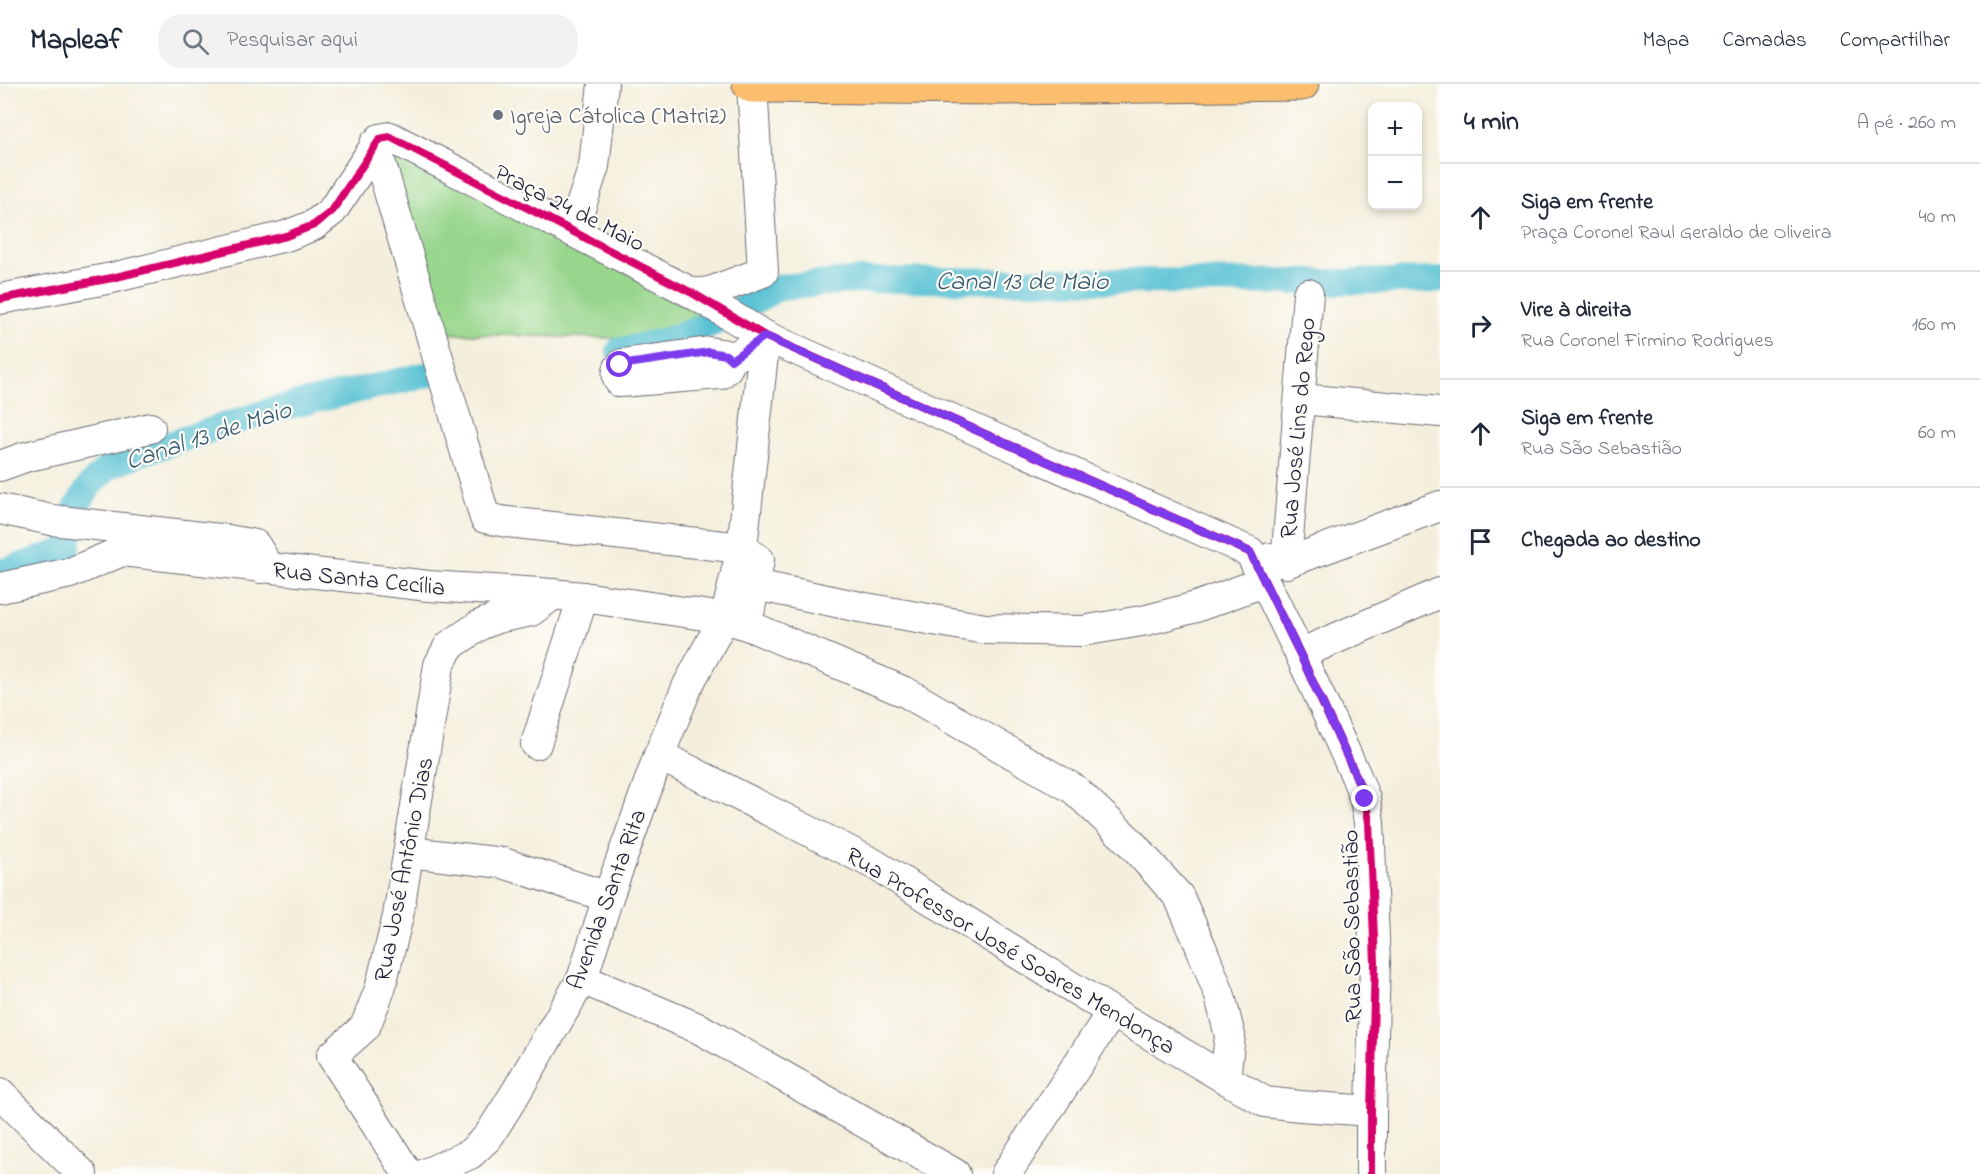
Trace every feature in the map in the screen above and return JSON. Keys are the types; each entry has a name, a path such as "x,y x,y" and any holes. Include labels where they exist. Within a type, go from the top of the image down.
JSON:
{"main road":[{"path":"751,85 990,88 1302,84"}],"street":[{"path":"573,230 594,166 603,84"},
{"path":"694,294 710,292 763,272 751,85"},
{"path":"0,299 112,278 286,236 315,225 332,211 383,141"},
{"path":"383,141 485,518 742,548 759,560 755,585 736,622"},
{"name":"Praça 24 de Maio","path":"383,141 573,230 694,294 765,336 1250,552 1286,562"},
{"name":"Rua José Lins do Rego","path":"1286,562 1308,294"},
{"path":"731,360 765,336"},
{"path":"736,622 729,603 742,548 765,336"},
{"path":"1301,399 1440,412"},
{"path":"0,466 25,457 150,428"},
{"path":"1286,562 1440,506"},
{"path":"0,509 52,520 255,545 262,556 261,568"},
{"name":"Rua Santa Cecília","path":"0,588 70,573 122,551 429,586 583,597 736,622 907,693 1010,751 1082,796 1129,841 1179,897 1220,996 1230,1036 1225,1078"},
{"name":"Rua São Sebastião","path":"1250,552 1356,776 1365,799 1370,822 1375,962 1371,1174"},
{"path":"755,585 860,607 986,629 1082,632 1147,620 1266,586"},
{"path":"1300,654 1440,593"},
{"name":"Rua José Antônio Dias","path":"408,1174 332,1056 365,1027 380,989 398,916 439,665 449,646 480,625 497,618 531,611 554,594"},
{"path":"536,744 583,597"},
{"name":"Avenida Santa Rita","path":"425,1174 470,1154 488,1137 582,979 608,897 659,755 688,685 736,622"},
{"name":"Rua Professor José Soares Mendonça","path":"659,755 874,864 1112,1012 1265,1102 1371,1111"},
{"path":"409,852 503,863 608,897"},
{"path":"582,979 700,1029 955,1174"},
{"path":"1006,1174 1112,1012"},
{"path":"0,1093 82,1174"}],"green space":[{"path":"390,137 714,323 667,340 430,333 380,139"}],"waterway":[{"name":"Canal 13 de Maio","path":"619,351 667,340 714,323 780,287 862,280 1337,282 1440,280"},
{"name":"Canal 13 de Maio","path":"0,572 67,550 76,508 90,485 108,467 136,455 271,410 434,373"}],"cycle path":[{"path":"0,299 112,278 286,236 314,225 332,211 380,139 390,137 694,294 765,336 1250,552 1300,654 1365,799 1369,822 1375,962 1371,1174"}],"place":[{"name":"Igreja Cátolica (Matriz)","path":"498,115"}],"route":[{"path":"620,365 709,352 726,355 731,360 765,336 1250,552 1300,654 1365,799"}]}
